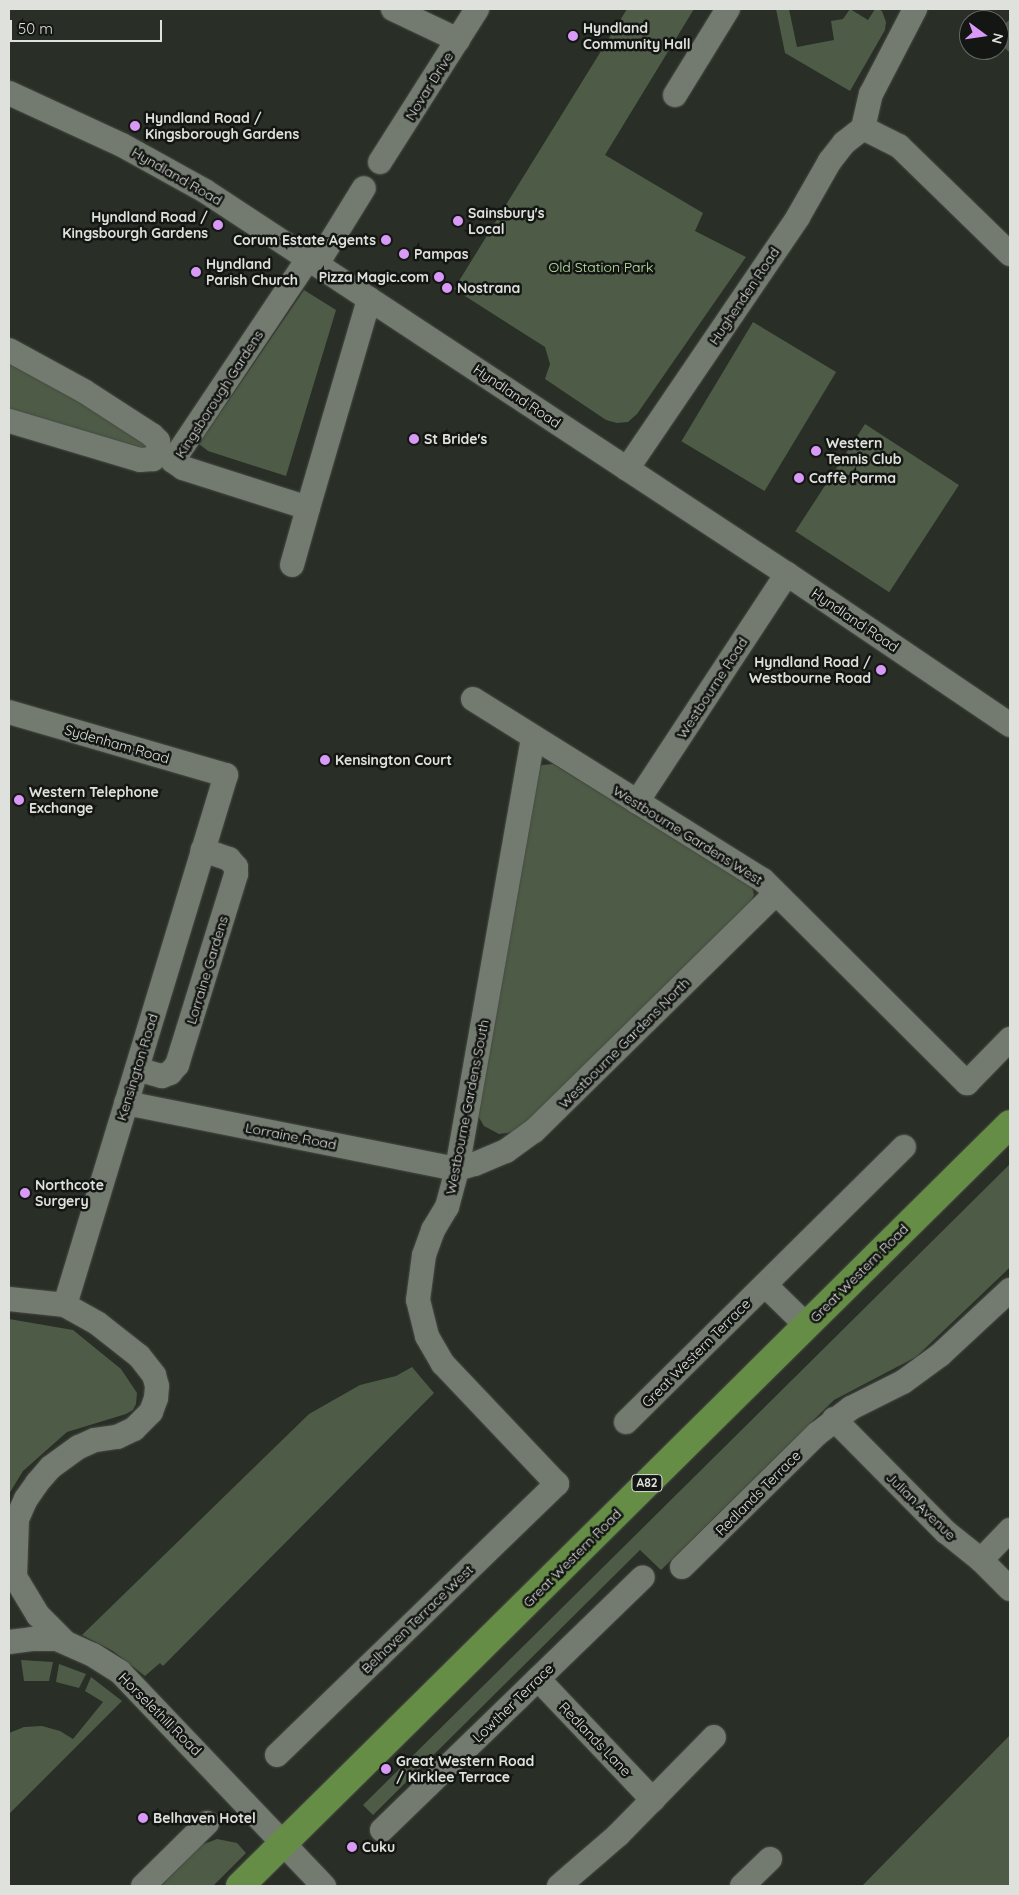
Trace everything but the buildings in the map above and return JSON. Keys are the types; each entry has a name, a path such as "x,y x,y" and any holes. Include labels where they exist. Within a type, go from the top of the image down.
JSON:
{"main road":[{"name":"Great Western Road","path":"240,1886 1010,1124"}],"street":[{"path":"393,9 458,40"},
{"name":"Novar Drive","path":"380,162 477,9"},
{"path":"675,95 728,9"},
{"path":"915,9 871,94 863,128 899,146 1010,254"},
{"name":"Hyndland Road","path":"9,93 122,145 177,174 787,574 1010,725"},
{"name":"Hughenden Road","path":"628,469 798,217 830,161 844,143 863,128"},
{"path":"312,262 364,188"},
{"name":"Kingsborough Gardens","path":"308,508 183,468 173,461 312,262"},
{"path":"292,565 369,300"},
{"name":"Kingsborough Gardens","path":"9,350 84,391 152,435 158,441 159,449 153,459 140,460 9,421"},
{"name":"Westbourne Road","path":"637,802 787,574"},
{"name":"Westbourne Gardens West","path":"473,699 763,880 967,1083 1010,1040"},
{"name":"Sydenham Road","path":"9,712 226,775"},
{"name":"Westbourne Gardens South","path":"534,738 457,1169 447,1207 433,1230 420,1275 418,1300 427,1336 443,1364 457,1381 557,1484"},
{"name":"Kensington Road","path":"65,1305 226,775"},
{"name":"Lorraine Gardens","path":"137,1069 162,1076 170,1072 177,1065 236,874 236,867 229,859 203,850"},
{"name":"Westbourne Gardens North","path":"457,1169 489,1159 506,1151 534,1132 776,893"},
{"name":"Lorraine Road","path":"126,1103 457,1169"},
{"name":"Great Western Terrace","path":"626,1422 904,1147"},
{"path":"765,1285 806,1325"},
{"name":"Redlands Terrace","path":"682,1567 834,1419 851,1408 903,1382 940,1356 1010,1290"},
{"path":"9,1299 65,1305 97,1323 139,1356 154,1375 157,1386 156,1398 145,1421 118,1437 95,1440 79,1447 51,1467 26,1499 17,1519 12,1572 38,1615 64,1641"},
{"name":"Julian Avenue","path":"834,1419 946,1532 981,1560 1010,1589"},
{"name":"Belhaven Terrace West","path":"277,1755 557,1484"},
{"path":"981,1560 1010,1530"},
{"name":"Lowther Terrace","path":"382,1830 643,1576"},
{"name":"Horselethill Road","path":"9,1642 32,1639 64,1641 93,1655 120,1672 324,1886"},
{"name":"Redlands Lane","path":"538,1679 653,1800"},
{"path":"559,1886 618,1835 714,1737"},
{"path":"144,1886 207,1823"},
{"path":"742,1886 770,1859"}],"green space":[{"name":"Old Station Park","path":"627,9 694,9 605,155 703,213 695,231 746,257 637,414 628,422 617,423 606,420 545,379 550,364 545,347 454,289"},
{"path":"776,9 789,9 797,47 834,40 831,21 843,19 850,9 868,20 875,9 882,11 886,22 885,30 850,91 785,53"},
{"path":"1010,19 1010,53 1009,52"},
{"path":"304,290 336,310 286,476 208,451 199,444"},
{"path":"753,322 836,372 765,491 681,441"},
{"path":"9,362 71,395 146,445 146,448 144,451 9,412"},
{"path":"865,424 959,485 889,592 795,531"},
{"path":"553,764 752,887 754,895 751,901 532,1119 513,1132 499,1134 484,1126 478,1116 539,769 542,765"},
{"path":"1010,1164 1010,1267 916,1357 834,1400 661,1570 640,1550 373,1815 363,1805"},
{"path":"9,1319 73,1330 121,1369 137,1393 136,1404 133,1410 126,1414 67,1432 23,1471 9,1494"},
{"path":"412,1367 434,1393 163,1666 160,1663 145,1676 113,1651 82,1635 309,1414 360,1385 396,1376"},
{"path":"21,1660 53,1662 49,1681 24,1681"},
{"path":"59,1664 86,1674 79,1688 56,1682"},
{"path":"91,1677 122,1701 9,1814 9,1733 24,1727 42,1726 60,1731 73,1739 103,1702 85,1691"},
{"path":"1010,1735 1010,1886 862,1886"},
{"path":"217,1839 237,1843 246,1853 213,1886 161,1886 201,1845"}],"place":[{"name":"Hyndland Community Hall","path":"573,36"},
{"name":"Hyndland Road / Kingsborough Gardens","path":"135,126"},
{"name":"Sainsbury's Local","path":"458,221"},
{"name":"Hyndland Road / Kingsbourgh Gardens","path":"218,225"},
{"name":"Corum Estate Agents","path":"386,240"},
{"name":"Pampas","path":"404,254"},
{"name":"Hyndland Parish Church","path":"196,272"},
{"name":"Pizza Magic.com","path":"439,277"},
{"name":"Nostrana","path":"447,288"},
{"name":"St Bride's","path":"414,439"},
{"name":"Western Tennis Club","path":"816,451"},
{"name":"Caffè Parma","path":"799,478"},
{"name":"Hyndland Road / Westbourne Road","path":"881,670"},
{"name":"Kensington Court","path":"325,760"},
{"name":"Western Telephone Exchange","path":"19,800"},
{"name":"Northcote Surgery","path":"25,1193"},
{"name":"Great Western Road / Kirklee Terrace","path":"386,1769"},
{"name":"Belhaven Hotel","path":"143,1818"},
{"name":"Cuku","path":"352,1847"}]}
